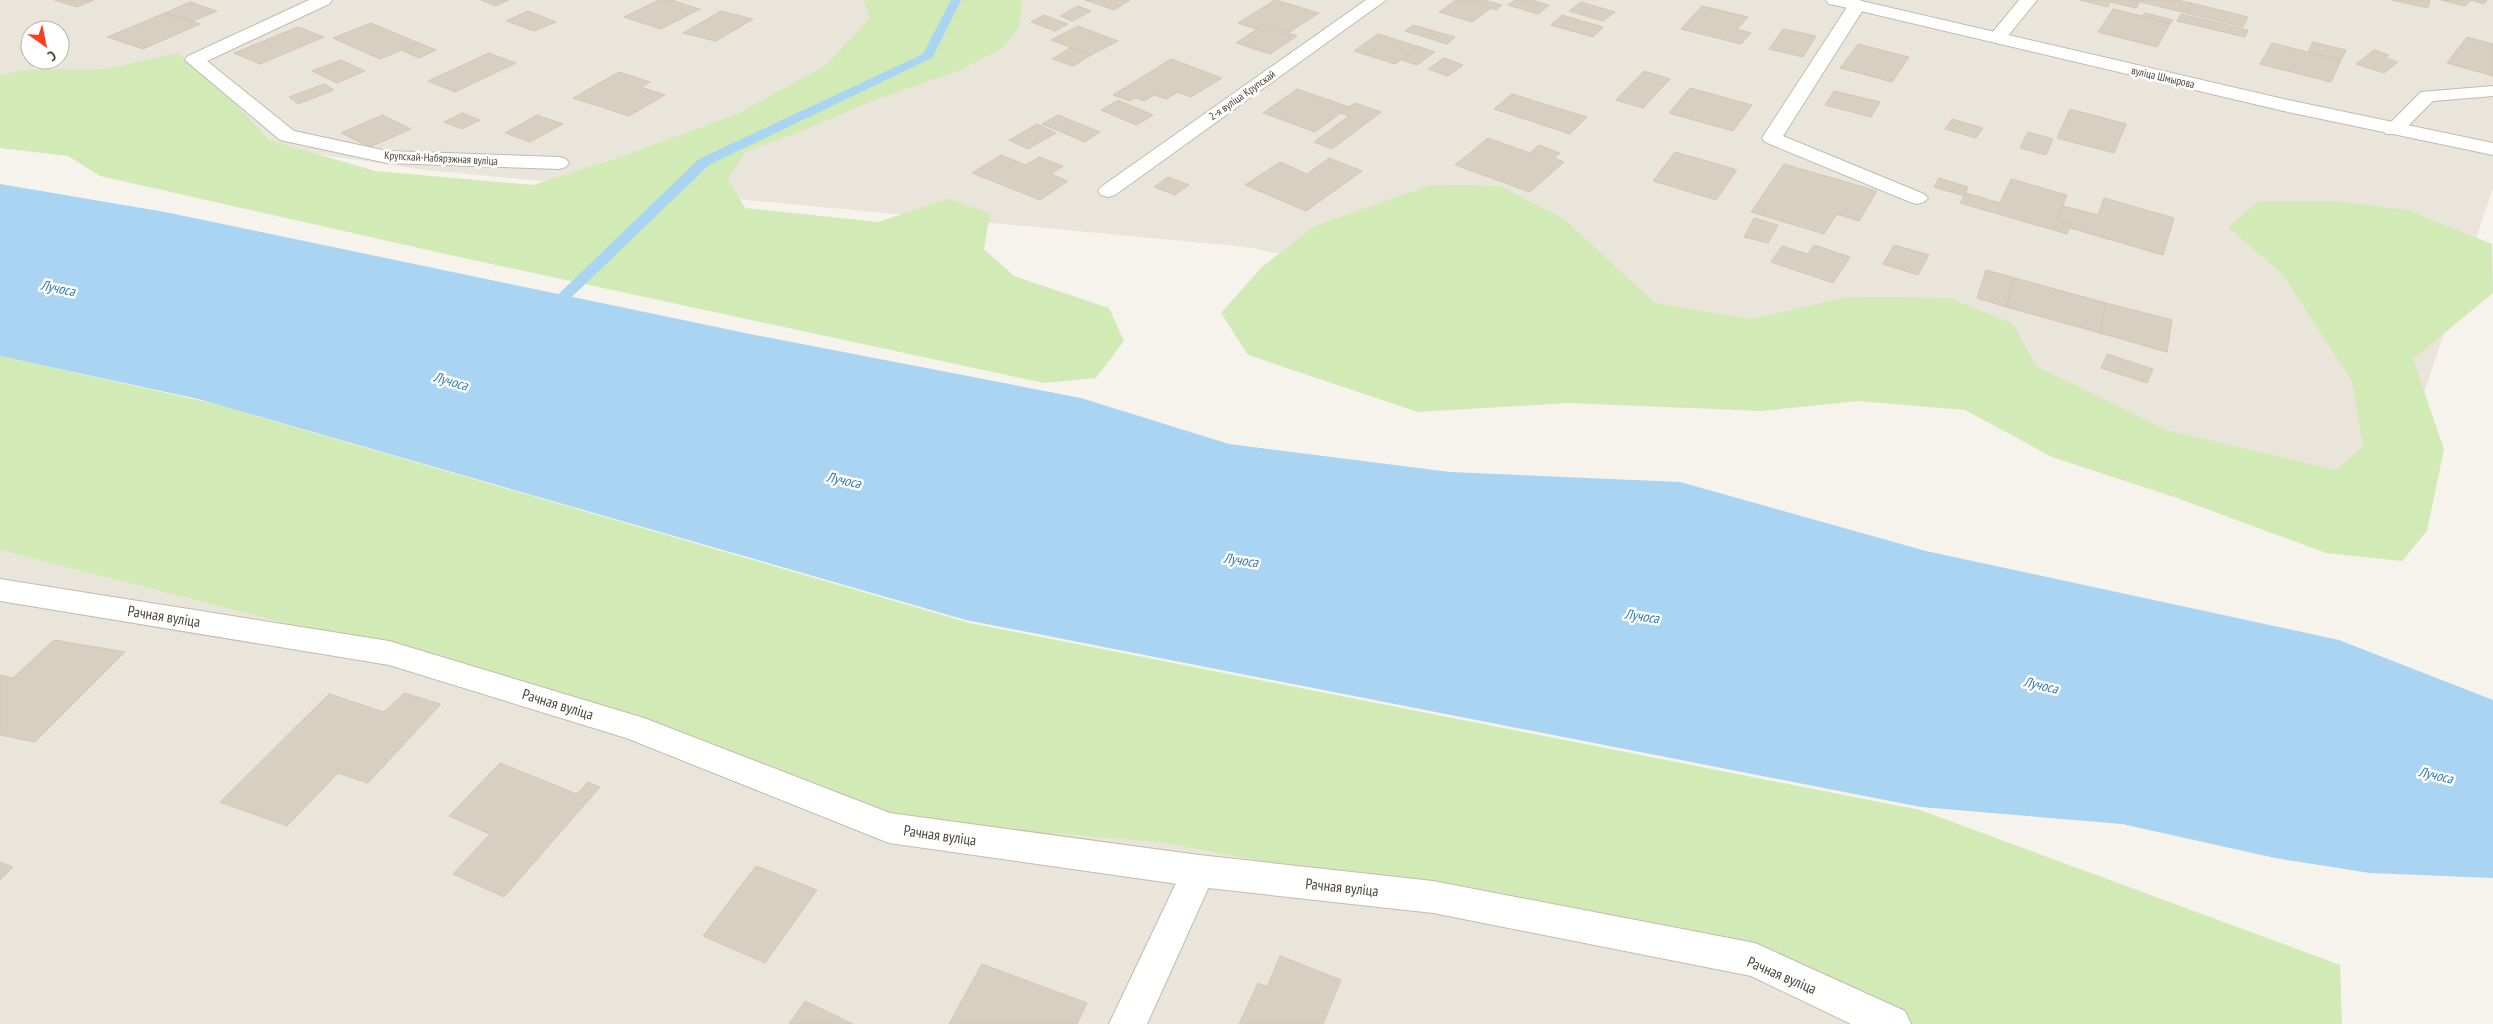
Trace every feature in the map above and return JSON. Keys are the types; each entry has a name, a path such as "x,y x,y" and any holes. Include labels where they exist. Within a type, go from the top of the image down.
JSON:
{"street":[{"name":"Крупскай-Набярэжная вуліца","path":"323,0 194,60 287,136 388,157 559,164"},
{"name":"2-я вуліца Крупскай","path":"1108,191 1377,0"},
{"name":"вуліца Шмырова","path":"1835,0 2393,130 2493,149"},
{"path":"1997,38 2028,0"},
{"path":"1857,5 1772,138 1917,198"},
{"path":"2393,130 2428,96 2491,91"},
{"name":"Рачная вуліца","path":"0,590 389,652 633,727 889,828 1199,871 1433,897 1755,960 1892,1024"},
{"path":"1128,1024 1199,871"}],"shaded area":[{"path":"0,0 2493,0 2493,188 2392,488 1247,247 426,170 0,108"},
{"path":"0,550 581,699 895,820 1165,843 1771,957 1892,1024 0,1024"}],"green space":[{"path":"864,0 1022,0 1019,28 1001,49 958,71 877,99 792,135 746,151 728,179 745,208 878,222 948,199 990,213 984,249 1014,276 1109,308 1124,341 1096,378 1044,383 450,255 100,176 68,156 0,148 0,75 25,70 107,69 177,53 217,84 269,140 375,171 533,185 626,155 737,114 825,66 870,18"},
{"path":"1431,185 1500,186 1564,219 1655,303 1752,319 1847,297 1950,298 2013,324 2036,366 2166,430 2336,470 2363,447 2352,381 2282,274 2228,227 2259,201 2338,201 2407,210 2492,244 2493,293 2413,359 2444,449 2427,531 2402,561 2326,553 2177,498 2052,457 1965,410 1858,401 1762,411 1568,403 1418,412 1248,355 1221,313 1262,267 1315,226"},
{"path":"0,356 211,403 970,623 1920,810 2340,965 2342,1024 1892,1024 1771,957 1165,843 895,820 581,699 0,550"}],"water":[{"name":"Лучоса","path":"0,184 165,212 755,335 1081,398 1229,444 1450,472 1680,482 1926,551 2339,640 2493,700 2493,878 2370,873 2275,858 2122,824 1921,807 966,620 198,399 0,356"}],"building":[{"path":"54,0 94,0 77,7"},
{"path":"481,0 509,0 495,6"},
{"path":"659,0 671,0 700,9 661,29 624,17"},
{"path":"1085,0 1130,0 1114,10"},
{"path":"1275,0 1319,13 1288,33 1263,25 1256,29 1238,23"},
{"path":"1456,0 1484,0 1502,5 1496,10 1491,8 1472,22 1439,12"},
{"path":"1515,0 1532,0 1549,5 1538,14 1508,5"},
{"path":"2080,0 2127,0 2139,3 2136,8 2110,2 2108,7"},
{"path":"2132,0 2177,0 2191,3 2186,13"},
{"path":"2391,0 2430,0 2428,8"},
{"path":"2441,0 2470,0 2465,6"},
{"path":"2470,0 2487,0 2484,4"},
{"path":"190,2 217,11 191,22 165,13"},
{"path":"1581,2 1615,12 1603,21 1569,11"},
{"path":"2191,3 2248,17 2243,27 2186,13"},
{"path":"1078,6 1091,11 1072,21 1060,16"},
{"path":"1702,6 1748,17 1737,29 1751,33 1741,44 1681,29"},
{"path":"2113,9 2170,24 2157,47 2098,32"},
{"path":"528,11 556,22 534,31 506,21"},
{"path":"721,11 753,19 716,41 683,33"},
{"path":"165,13 200,24 143,49 107,37"},
{"path":"2145,13 2173,20 2170,24 2142,16"},
{"path":"2181,14 2248,30 2245,37 2177,21"},
{"path":"1044,15 1068,24 1055,31 1031,22"},
{"path":"1562,15 1603,27 1593,37 1551,25"},
{"path":"371,23 419,43 380,59 333,38"},
{"path":"1263,25 1297,36 1270,54 1236,43"},
{"path":"1413,25 1455,37 1447,44 1405,31"},
{"path":"1078,26 1118,41 1091,55 1051,40"},
{"path":"298,27 324,37 260,64 234,53"},
{"path":"1783,29 1816,36 1803,57 1769,49"},
{"path":"1378,34 1420,47 1395,64 1354,51"},
{"path":"2467,37 2493,44 2493,76 2447,63"},
{"path":"2313,42 2346,50 2341,60 2308,52"},
{"path":"419,43 436,50 419,58 401,50"},
{"path":"2272,43 2341,60 2331,82 2260,64"},
{"path":"1858,44 1909,57 1892,82 1840,68"},
{"path":"1420,47 1435,52 1417,65 1402,60"},
{"path":"1070,48 1091,55 1073,66 1052,59"},
{"path":"2374,50 2389,55 2386,58 2398,62 2384,73 2356,64"},
{"path":"489,53 516,63 455,92 428,81"},
{"path":"1444,58 1463,65 1448,76 1428,69"},
{"path":"1171,59 1222,78 1191,97 1178,92 1166,99 1154,95 1144,101 1136,98 1130,101 1113,95"},
{"path":"341,60 365,71 337,83 312,71"},
{"path":"1644,71 1670,79 1643,108 1616,100"},
{"path":"619,72 650,82 641,87 665,95 629,116 573,98"},
{"path":"324,84 334,90 298,104 289,97"},
{"path":"1690,88 1752,105 1733,131 1669,113"},
{"path":"1297,89 1349,107 1315,132 1263,113"},
{"path":"1834,91 1880,102 1871,117 1825,105"},
{"path":"1512,94 1587,117 1570,134 1494,109"},
{"path":"1118,100 1153,115 1136,125 1101,110"},
{"path":"1355,103 1381,112 1332,149 1314,142 1349,116 1340,113"},
{"path":"2070,109 2126,124 2114,153 2057,138"},
{"path":"462,113 480,120 462,129 444,122"},
{"path":"382,115 411,129 370,147 341,133"},
{"path":"537,115 563,124 530,142 505,133"},
{"path":"1058,115 1100,132 1085,142 1042,124"},
{"path":"1952,119 1983,128 1976,138 1945,129"},
{"path":"1037,124 1056,133 1028,149 1009,140"},
{"path":"2028,132 2053,139 2046,155 2020,148"},
{"path":"1488,138 1530,153 1539,145 1560,153 1554,158 1564,162 1530,192 1455,165"},
{"path":"1675,152 1737,170 1716,200 1653,181"},
{"path":"1001,155 1026,165 1039,157 1063,166 1051,174 1068,181 1040,200 972,173"},
{"path":"1329,158 1362,171 1306,211 1245,185 1280,162 1307,174"},
{"path":"1784,164 1877,191 1859,221 1837,214 1824,234 1751,212"},
{"path":"1168,177 1189,185 1175,195 1154,187"},
{"path":"1939,178 1968,187 1964,196 1934,187"},
{"path":"2011,179 2067,195 2057,220 2071,224 2067,234 1960,203 1966,193 2000,203"},
{"path":"2104,198 2174,218 2163,255 2070,228 2071,224 2057,220 2063,206 2098,215"},
{"path":"1754,218 1778,225 1768,243 1744,237"},
{"path":"1814,245 1850,257 1833,283 1771,262 1782,246 1808,254"},
{"path":"1894,245 1929,255 1918,275 1883,264"},
{"path":"1986,270 2015,278 2006,307 1977,298"},
{"path":"2015,278 2106,303 2100,333 2006,307"},
{"path":"2106,303 2172,320 2167,352 2100,333"},
{"path":"2107,354 2153,369 2147,383 2101,368"},
{"path":"54,640 125,652 35,742 0,735 0,675 13,678"},
{"path":"404,693 441,704 368,783 338,773 287,826 220,802 329,694 384,712"},
{"path":"500,763 577,794 588,782 600,787 504,897 453,874 490,834 449,816"},
{"path":"0,862 13,867 0,880"},
{"path":"756,866 817,890 765,963 703,936"},
{"path":"1280,956 1341,980 1323,1024 1239,1024 1258,983 1267,987"},
{"path":"982,964 1087,1003 1077,1024 949,1024"},
{"path":"805,1001 853,1024 789,1024"}],"waterway":[{"path":"548,312 704,162 928,56 956,0"}]}
